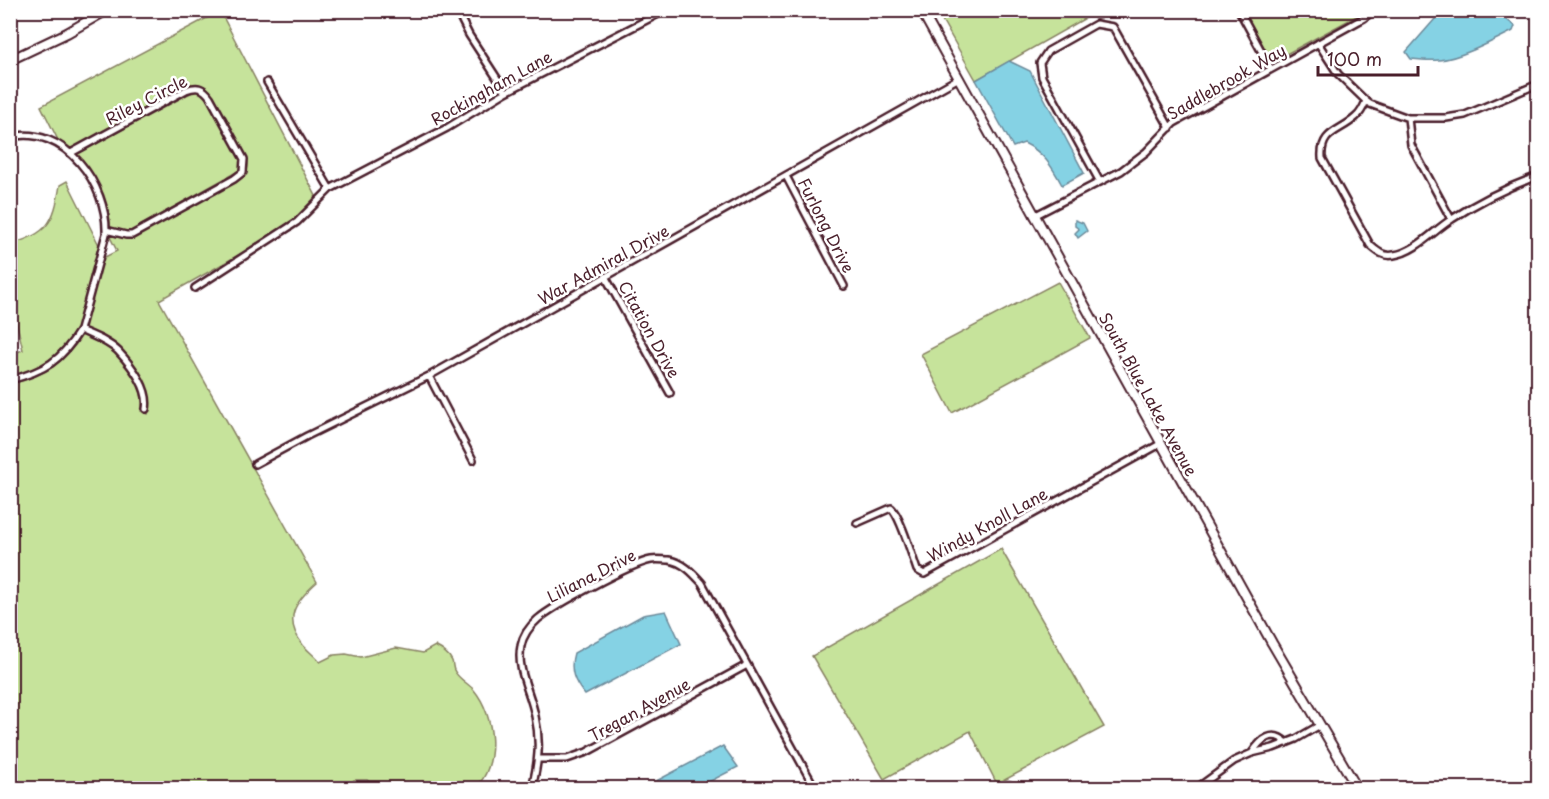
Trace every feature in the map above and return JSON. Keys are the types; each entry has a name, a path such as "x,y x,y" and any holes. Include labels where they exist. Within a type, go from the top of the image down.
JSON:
{"main road":[{"path":"10,60 67,33 107,10"},
{"name":"South Blue Lake Avenue","path":"921,10 1272,644 1357,789"}],"street":[{"name":"Rockingham Lane","path":"195,288 297,222 330,189 447,128 506,93 666,10"},
{"path":"1239,10 1271,69"},
{"name":"Saddlebrook Way","path":"1034,216 1121,171 1146,152 1174,123 1374,10"},
{"path":"457,11 469,35 506,93"},
{"path":"1100,182 1042,77 1040,63 1048,51 1096,24 1113,27 1170,128"},
{"path":"1318,43 1338,74 1366,101 1407,118 1446,118 1465,115 1539,84"},
{"name":"War Admiral Drive","path":"255,464 429,376 959,78"},
{"path":"267,82 330,189"},
{"name":"Riley Circle","path":"71,153 186,90 200,87 205,89 210,97 244,159 243,172 234,179 132,235 126,236 106,230"},
{"path":"1366,101 1358,116 1327,137 1321,147 1322,158 1370,245 1382,255 1394,255 1408,250 1451,219 1509,186 1539,176"},
{"path":"1407,118 1411,146 1451,219"},
{"path":"10,137 25,135 42,137 56,142 71,153 92,180 102,201 106,220 106,230 80,330 72,343 52,365 31,375 10,380"},
{"name":"Furlong Drive","path":"786,176 844,286"},
{"name":"Citation Drive","path":"606,278 670,393"},
{"path":"80,330 117,350 134,372 145,392 146,409"},
{"path":"429,376 473,460"},
{"name":"Windy Knoll Lane","path":"857,523 891,508 895,511 917,570 924,574 1162,443"},
{"name":"Liliana Drive","path":"532,789 539,759 539,738 520,665 521,645 527,630 547,612 634,565 652,560 670,560 679,563 692,572 702,584 815,789"},
{"name":"Tregan Avenue","path":"539,759 567,759 587,752 747,665"},
{"path":"1197,789 1234,761 1287,743 1320,725"},
{"path":"1252,753 1259,743 1270,736 1279,736 1287,743"}],"green space":[{"path":"220,11 316,196 295,219 249,249 159,300 317,582 303,596 294,610 293,626 303,645 320,662 334,655 346,654 361,657 396,648 423,653 435,646 445,652 452,661 456,673 481,700 490,726 492,740 488,767 475,788 378,788 367,780 354,780 345,788 11,788 11,384 33,377 52,367 68,354 82,335 111,350 126,365 139,388 141,411 148,414 149,396 131,360 114,344 84,328 104,255 105,257 117,251 109,235 126,239 134,238 236,182 245,174 248,165 247,157 213,95 207,88 200,85 193,84 184,87 71,149 58,140 41,106"},
{"path":"937,11 1098,11 976,80"},
{"path":"1244,11 1366,11 1275,60 1268,55"},
{"path":"194,91 203,92 241,160 240,170 131,231 126,232 110,227 107,208 100,188 84,161 77,154"},
{"path":"67,181 99,245 77,329 64,347 49,360 11,376 11,354 23,350 14,312 16,299 14,294 11,294 11,244 33,236 47,225 55,208 60,185"},
{"path":"1058,282 1090,338 952,413 921,354"},
{"path":"1001,549 1104,727 997,784 970,731 884,779 812,656"}],"water":[{"path":"1442,11 1495,11 1515,26 1513,31 1448,59 1411,59 1406,52"},
{"path":"1009,61 1030,71 1084,173 1062,185 1051,166 1037,151 1024,143 1013,147 976,80"},
{"path":"1075,220 1083,223 1087,231 1078,238 1075,233 1079,229 1075,226"},
{"path":"666,611 681,644 585,695 574,676 572,665 574,653 643,615"},
{"path":"723,746 738,767 697,788 643,788"}]}
